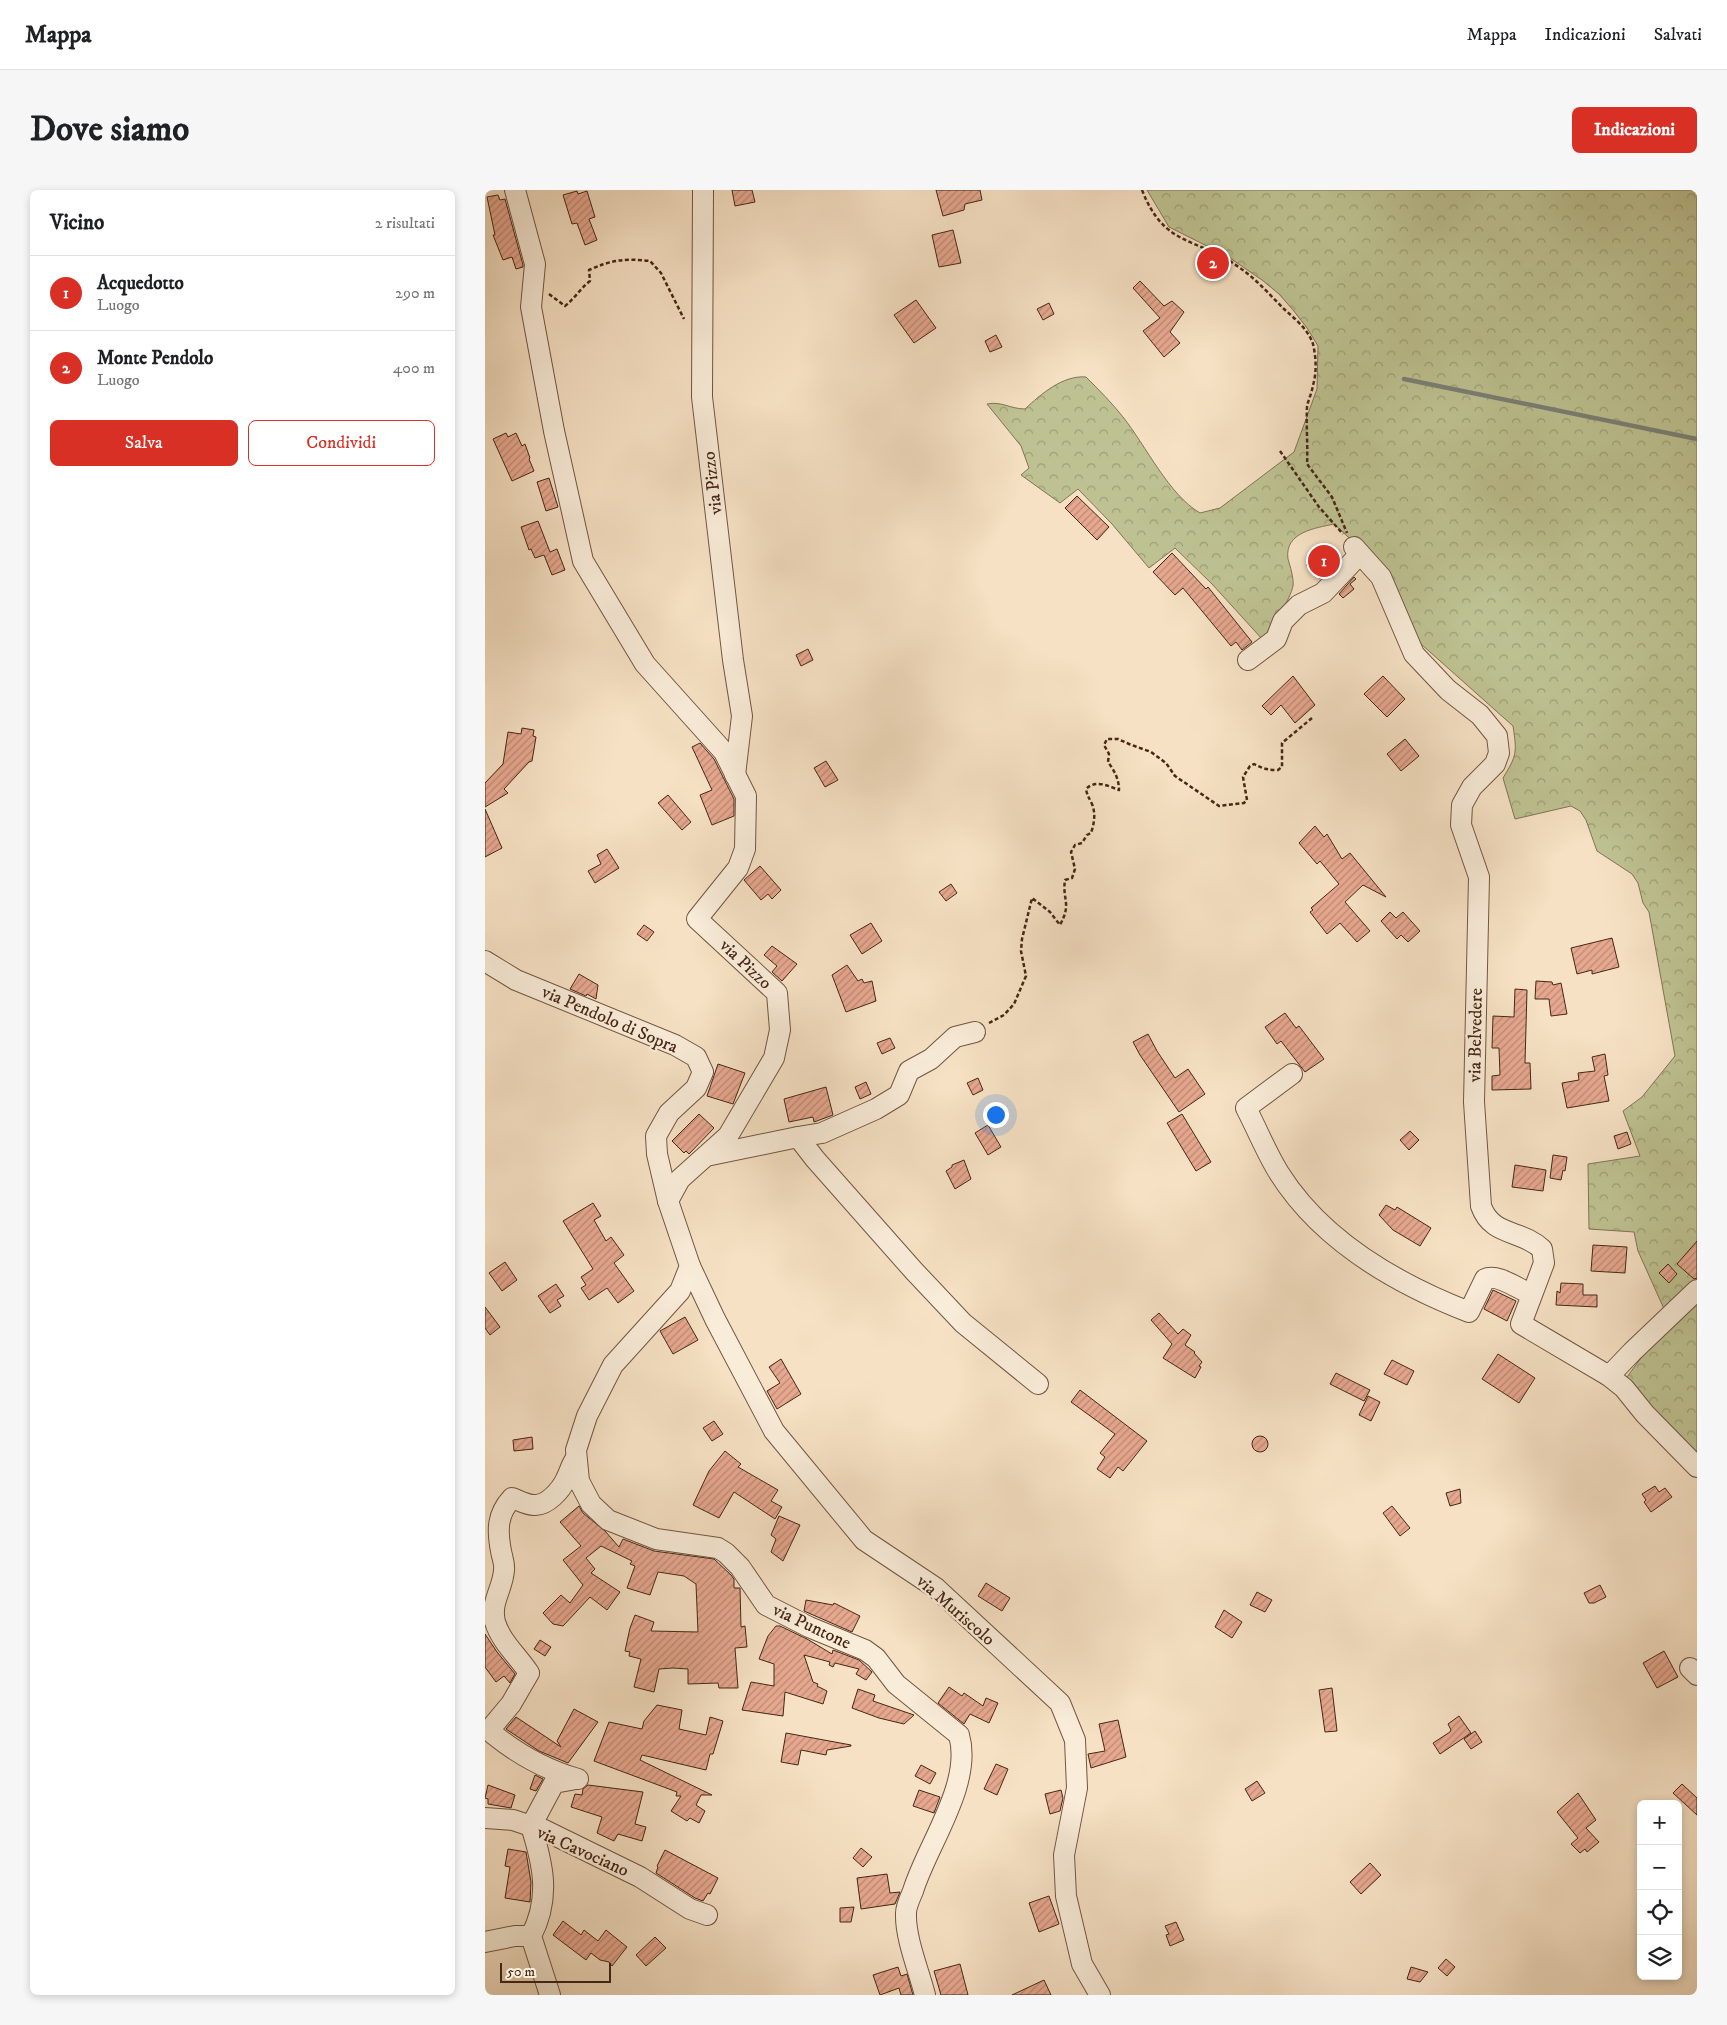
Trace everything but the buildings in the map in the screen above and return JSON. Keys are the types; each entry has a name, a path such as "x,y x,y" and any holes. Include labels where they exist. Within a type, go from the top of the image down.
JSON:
{"street":[{"name":"via Pizzo","path":"515,190 535,264 531,307 554,431 583,561 645,664 724,752 746,796 745,849 738,868 697,919 777,993 780,1030 775,1058 728,1136 680,1179 667,1201"},
{"name":"via Pizzo","path":"703,190 702,397 733,660 742,716 735,775"},
{"path":"1248,660 1275,639 1283,621 1299,605 1323,593 1357,550"},
{"name":"via Belvedere","path":"1357,550 1381,577 1414,654 1448,690 1480,715 1497,736 1499,753 1495,764 1472,787 1462,805 1461,825 1479,877 1474,1102 1481,1206 1485,1217 1492,1224 1535,1242 1542,1249 1544,1263 1521,1324 1609,1376 1624,1388 1645,1414 1697,1467"},
{"name":"via Pendolo di Sopra","path":"485,961 516,980 675,1045 696,1057 703,1072 696,1088 669,1113 656,1136 657,1154 667,1201"},
{"path":"704,1157 822,1133 883,1105 899,1095 909,1071 931,1059 955,1037 975,1032"},
{"path":"1292,1074 1246,1108 1279,1173 1320,1224 1360,1254 1405,1282 1429,1296 1469,1312 1485,1279 1490,1277 1502,1280 1517,1289 1531,1294"},
{"path":"798,1137 815,1160 913,1271 963,1323 1038,1384"},
{"path":"667,1201 690,1266"},
{"name":"via Puntone","path":"690,1266 680,1291 613,1365 587,1416 576,1450 579,1481 591,1504 608,1520 655,1539 718,1548 726,1553 740,1567 766,1605 865,1650 876,1658 896,1684 959,1735 962,1746 957,1783 946,1813 918,1875 906,1912 909,1932 925,1995"},
{"name":"via Muriscolo","path":"690,1266 715,1319 774,1431 864,1540 936,1588 1060,1703 1075,1740 1077,1788 1064,1855 1066,1896 1082,1964 1100,1995"},
{"path":"1609,1376 1697,1290"},
{"path":"485,1818 513,1820 531,1826 554,1783 578,1779 556,1773 525,1758 493,1734 491,1728 511,1704 529,1673 502,1638 495,1622 493,1607 504,1570 499,1541 499,1521 502,1508 512,1498 534,1506 545,1502 560,1490 577,1456"},
{"name":"via Cavociano","path":"531,1936 537,1925 544,1891 541,1859 531,1826 540,1828 640,1877 690,1909 707,1915"},
{"path":"485,1942 515,1936 531,1936 550,1995"}],"path":[{"path":"1142,190 1150,209 1167,230 1182,239 1223,257 1241,268 1303,326 1312,343 1316,363 1314,383 1307,406 1309,445 1307,464 1332,497 1357,550"},
{"path":"534,283 565,306 590,281 589,270 605,262 629,259 650,261 661,274 690,330 703,340"},
{"path":"1280,451 1319,507 1357,550"},
{"path":"975,1032 1004,1015 1014,1004 1026,976 1021,951 1029,905 1033,898 1050,912 1060,925 1064,919 1067,902 1064,888 1065,880 1072,878 1075,869 1071,852 1075,845 1082,844 1087,835 1091,833 1094,825 1094,811 1086,788 1090,784 1096,783 1119,790 1115,771 1108,762 1109,754 1104,745 1107,740 1118,739 1151,752 1166,763 1175,776 1219,806 1226,806 1244,804 1247,800 1243,777 1250,766 1254,764 1264,769 1278,770 1281,767 1282,743 1311,718"}],"green space":[{"path":"1147,190 1697,190 1697,1462 1627,1377 1669,1320 1638,1251 1634,1232 1589,1229 1588,1164 1640,1156 1623,1111 1642,1097 1675,1056 1649,912 1643,903 1638,883 1632,874 1597,851 1586,820 1580,811 1571,806 1515,819 1503,778 1515,754 1513,726 1421,644 1360,548 1334,524 1303,533 1291,543 1288,550 1288,559 1293,586 1285,605 1263,640 1212,584 1175,548 1149,568 1112,524 1078,489 1060,503 1021,475 1029,468 1021,446 987,404 992,403 1025,409 1038,397 1061,382 1077,377 1086,377 1123,417 1178,494 1200,513 1220,508 1294,452 1317,389 1318,346 1293,310 1279,294 1262,280 1227,256 1169,227"}],"waterway":[{"path":"1404,379 1697,439"}],"place":[{"name":"Monte Pendolo","path":"1213,263"},
{"name":"Acquedotto","path":"1324,561"}]}
